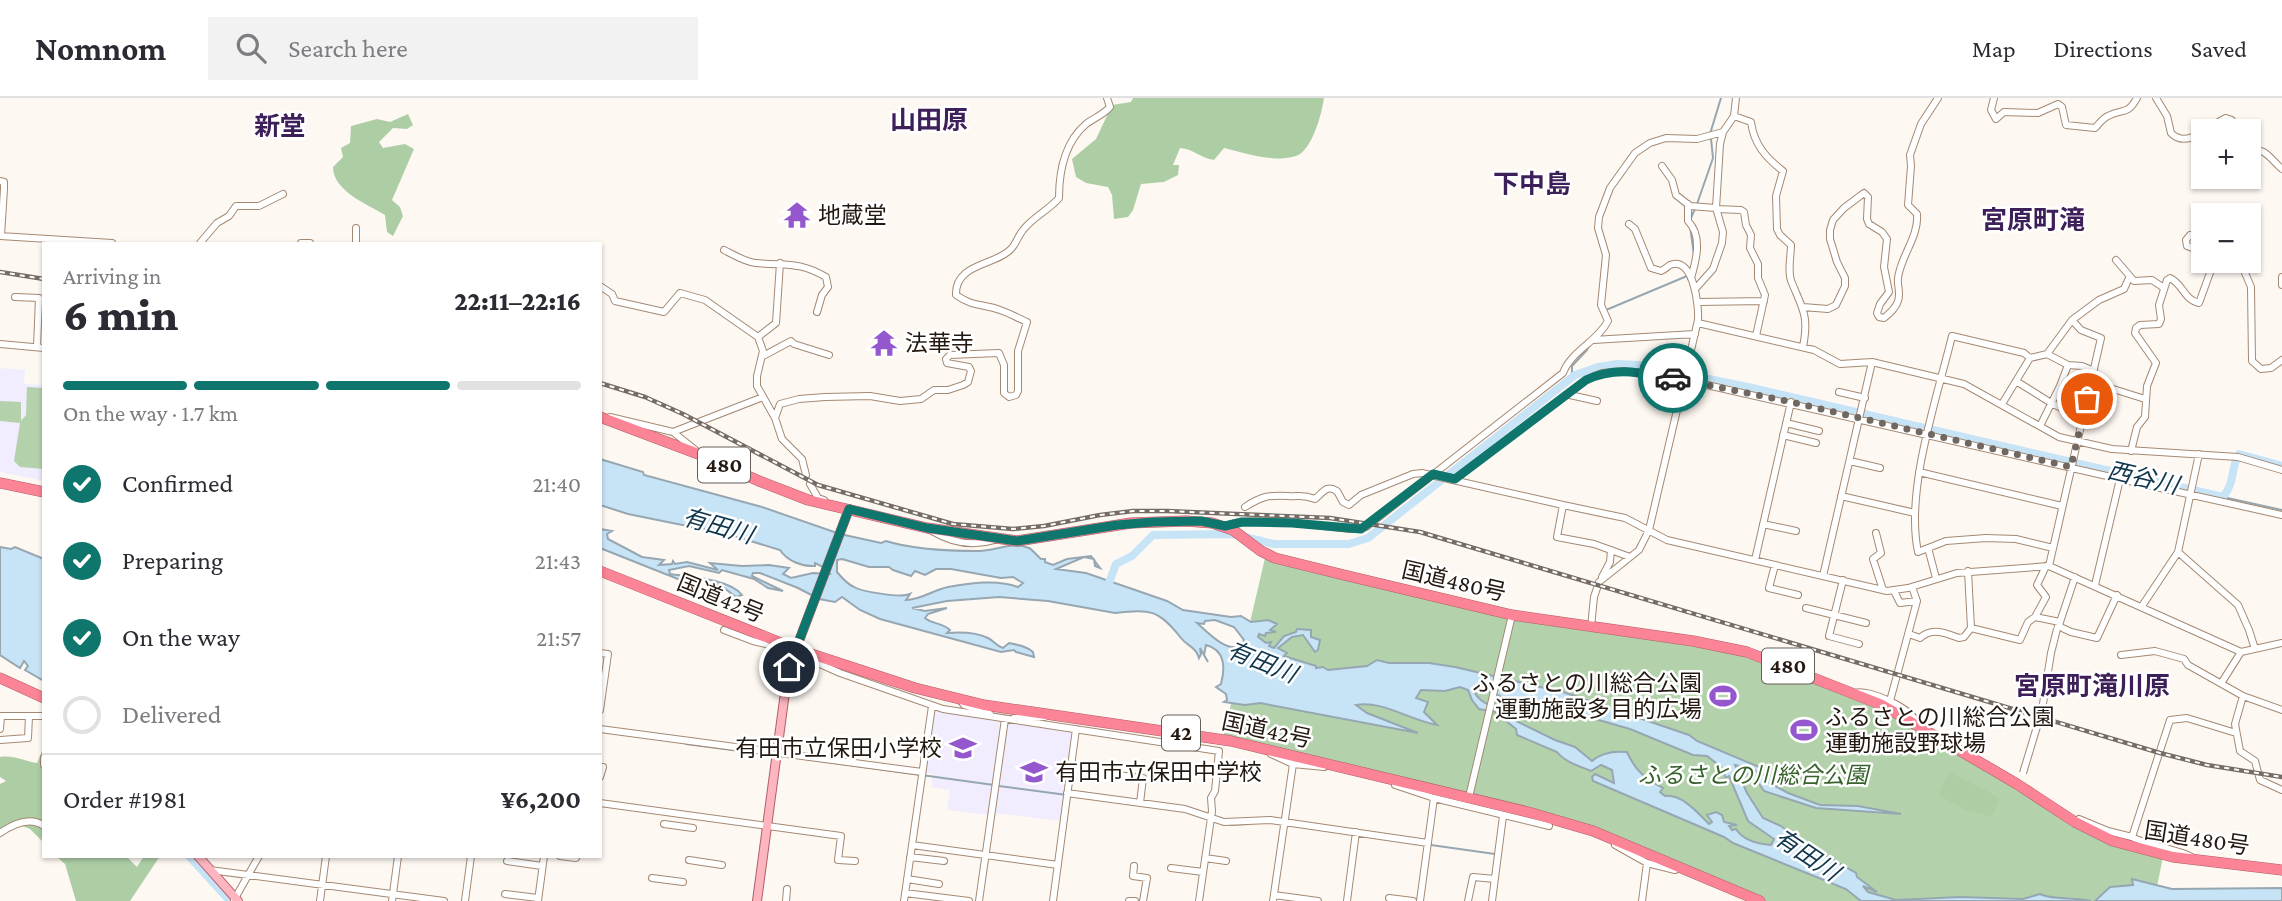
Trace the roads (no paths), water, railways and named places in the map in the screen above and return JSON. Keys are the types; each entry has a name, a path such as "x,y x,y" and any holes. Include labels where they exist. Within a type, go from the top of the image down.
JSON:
{"highway":[{"name":"国道480号","path":"602,417 701,454 792,495 848,511 927,528 998,539 1026,540 1142,523 1201,521 1236,531 1259,550 1283,561 1512,617 1738,649 1855,693 1917,724 2068,817 2120,843 2148,852 2195,860 2282,870"},
{"path":"0,483 42,492"},
{"name":"国道42号","path":"602,572 854,670 961,701 1266,748 1470,795 1608,837 1760,901"},
{"path":"0,676 42,697"}],"main road":[{"path":"757,901 787,675 848,511"},
{"path":"200,858 235,900"}],"street":[{"path":"775,418 780,404 799,399 870,396 900,401 921,399 934,390 948,390 963,385 968,382 971,371 969,368 947,363 946,359 950,355 999,354 1004,365 1004,393 1009,397 1016,395 1018,351 1027,322 997,309 964,301 956,295 957,284 968,270 1009,252 1037,216 1057,201 1070,144 1080,130 1110,107 1107,98"},
{"path":"1696,288 1713,269 1724,234 1716,208 1720,144 1723,132 1734,116 1736,98"},
{"path":"1803,307 1828,309 1836,305 1845,286 1844,275 1830,239 1830,230 1833,220 1844,208 1864,193 1868,197 1869,224 1882,232 1887,239 1884,267 1889,292 1880,304 1878,316 1884,318 1898,303 1898,278 1902,259 1918,228 1917,214 1908,205 1912,166 1910,155 1922,124 1938,98"},
{"path":"1992,99 1991,110 1996,118 2004,112 2038,113 2058,104 2062,107 2066,125 2095,128 2108,116 2131,108 2137,98"},
{"path":"2156,98 2167,116 2171,133 2179,139 2191,136"},
{"path":"1734,116 1751,122 1762,153 1783,171 1776,196 1777,229 1791,245 1791,282 1803,307 1806,328 1803,346"},
{"path":"1225,526 1242,522 1292,523 1361,529 1563,373 1572,359 1593,340 1608,321 1601,305 1606,255 1598,234 1598,221 1606,195 1616,179 1636,153 1652,141 1670,138 1697,139 1723,132"},
{"path":"2261,149 2282,169"},
{"path":"1662,166 1672,180 1675,194 1688,204 1744,212 1751,235 1750,247 1758,263 1758,278 1765,294 1756,336"},
{"path":"0,181 4,182 1,236 96,242"},
{"path":"201,242 236,206 258,206 282,194"},
{"path":"1688,204 1688,220 1692,225 1697,253 1691,278"},
{"path":"1599,582 1639,550 1649,530 1698,323 1696,288 1691,278 1678,265 1670,265 1661,271 1651,268 1635,229 1629,224"},
{"path":"356,228 356,242"},
{"path":"724,250 753,262 797,265 826,277 828,287 822,295 817,312"},
{"path":"2116,260 2129,278 2140,283 2152,280 2164,288"},
{"path":"758,337 776,323 780,263"},
{"path":"2131,451 2137,427 2145,417 2147,386 2156,363 2135,333 2140,325 2159,324 2161,319 2158,305 2166,280 2175,280 2186,297 2199,303 2210,273"},
{"path":"2244,273 2250,288 2252,361 2261,369 2271,368 2282,360"},
{"path":"2282,277 2282,285"},
{"path":"2002,404 2030,358 2047,354 2072,320 2099,300 2124,289 2129,278"},
{"path":"602,287 612,294 615,302 664,312 680,293 705,300 758,337 763,355 756,379 782,439 802,459 806,475"},
{"path":"0,344 40,347 39,299 15,297"},
{"path":"1698,302 1764,300"},
{"path":"1971,628 2020,640 2028,622 2035,617 2046,597 2037,586 2053,548 2101,338 2081,330 2072,320"},
{"path":"1698,323 1803,346 1840,364 1872,362 1974,387 2059,437 2099,447 2131,451 2245,458 2282,470"},
{"path":"1593,340 1695,334"},
{"path":"2030,358 2024,353 1952,335 1919,472 1914,535 1918,552 1946,541 1986,538 2016,539 2053,548"},
{"path":"763,355 791,341 830,355"},
{"path":"2047,354 2068,365 2082,366 2094,371"},
{"path":"1823,576 1872,362"},
{"path":"2040,426 2068,365"},
{"path":"1453,479 1573,387 1597,375 1611,371 1629,371 1791,402 2282,515"},
{"path":"1563,373 1573,387"},
{"path":"2016,381 2082,418"},
{"path":"2091,382 2145,399"},
{"path":"1839,392 1865,398"},
{"path":"1570,395 1597,401"},
{"path":"673,432 763,397"},
{"path":"1755,560 1791,402"},
{"path":"602,417 673,432 701,454"},
{"path":"1786,423 1819,431"},
{"path":"1783,435 1816,443"},
{"path":"2142,606 2178,552 2199,454"},
{"path":"1850,461 1880,468"},
{"path":"1919,472 2062,506"},
{"path":"1245,507 1272,494 1303,495 1315,499 1329,488 1337,491 1345,504 1349,505 1361,495 1413,474 1434,475 1625,518 1667,540 1883,590 1894,591 1936,578 1968,572 2047,566 2241,652 2282,643"},
{"path":"2095,585 2120,478"},
{"path":"810,484 818,498 846,505 848,511"},
{"path":"1842,496 1915,513"},
{"path":"1563,505 1557,537 1594,544 1630,557"},
{"path":"1763,524 1796,531"},
{"path":"1876,533 1881,553 1873,558 1883,590"},
{"path":"1928,548 1936,578"},
{"path":"1591,627 1594,597 1610,562 1611,550"},
{"path":"2178,552 2238,605 2255,649"},
{"path":"1774,565 1769,588 1798,595"},
{"path":"1909,634 1920,638 1924,634 1940,631 1959,638 1964,637 1971,628 1968,572"},
{"path":"2017,784 2023,773 2042,710 2051,653 2075,577"},
{"path":"1843,580 1829,636 1858,644"},
{"path":"1890,701 1917,601 1912,587"},
{"path":"1894,591 1900,603 1917,601"},
{"path":"2035,617 2071,632 2097,638 2117,595"},
{"path":"1805,608 1866,622"},
{"path":"1470,795 1512,617"},
{"path":"724,630 753,641 796,648 840,673 932,706 1219,751 1199,901"},
{"path":"2121,655 2140,651 2165,653 2184,659 2188,665 2243,696 2282,710"},
{"path":"2222,682 2241,652"},
{"path":"602,653 608,654 602,696"},
{"path":"1855,693 1864,692 1890,701 1914,717 1917,724"},
{"path":"2243,696 2236,718 2240,751 2255,761 2260,780 2282,790"},
{"path":"961,701 964,705 1005,719 1043,718 1050,715"},
{"path":"904,901 932,706"},
{"path":"0,729 1,716 42,716"},
{"path":"0,740 27,739 29,716"},
{"path":"2132,836 2170,720 2187,718 2236,733"},
{"path":"979,901 1005,719"},
{"path":"602,729 922,772"},
{"path":"1053,901 1076,729"},
{"path":"1266,748 1268,753 1293,764 1326,767 1331,764"},
{"path":"1293,764 1273,898 1318,901"},
{"path":"1108,774 1143,778 1140,803"},
{"path":"1380,776 1380,779 1434,798 1549,826"},
{"path":"1067,793 1185,809 1231,823 1267,820 1428,843"},
{"path":"1420,901 1434,798"},
{"path":"602,803 841,836 838,860 855,862"},
{"path":"1492,901 1503,816"},
{"path":"2068,817 2132,836 2162,849 2189,854 2195,860"},
{"path":"0,834 24,821 42,825"},
{"path":"664,824 693,828"},
{"path":"1347,901 1356,832"},
{"path":"1608,837 1607,841 1647,863 1678,871 1685,870"},
{"path":"912,845 1058,865"},
{"path":"910,857 944,861"},
{"path":"250,872 253,858"},
{"path":"235,900 258,858"},
{"path":"320,901 326,858"},
{"path":"392,897 398,858"},
{"path":"465,901 471,858"},
{"path":"505,894 538,899 544,858"},
{"path":"1205,859 1226,861"},
{"path":"689,860 722,865"},
{"path":"508,861 542,866"},
{"path":"1642,901 1647,863"},
{"path":"1134,866 1133,876 1147,878 1143,901"},
{"path":"1171,868 1203,872"},
{"path":"210,870 250,872 392,897 444,901"},
{"path":"1468,901 1473,877 1495,880"},
{"path":"652,878 683,882"},
{"path":"907,879 939,884"},
{"path":"1730,888 1746,901"},
{"path":"786,901 787,889"},
{"path":"905,892 969,901"},
{"path":"1389,898 1413,901"},
{"path":"1129,901 1135,901"}],"water":[{"name":"有田川","path":"602,460 643,472 644,475 762,507 840,534 881,543 886,541 920,548 956,551 985,551 1023,546 1053,565 1067,559 1091,556 1093,559 1084,557 1056,569 1086,573 1167,601 1183,610 1241,616 1251,622 1268,620 1277,624 1270,630 1276,632 1266,633 1265,636 1259,634 1258,637 1266,643 1271,642 1269,646 1274,648 1284,636 1296,632 1297,629 1311,630 1311,637 1320,640 1315,652 1303,635 1292,637 1278,648 1287,653 1284,656 1316,668 1323,667 1328,670 1367,666 1377,660 1389,663 1429,663 1566,693 1689,735 1697,741 1759,767 1766,781 1820,805 1858,806 1901,814 1816,808 1764,791 1755,770 1735,765 1747,793 1763,818 1781,826 1800,841 1856,873 1857,877 1877,892 1863,886 1868,892 1896,900 1960,897 2023,899 2040,894 2091,901 1861,901 1846,889 1593,781 1595,774 1614,783 1612,770 1601,765 1591,771 1568,761 1557,752 1517,735 1516,729 1495,712 1479,709 1468,690 1460,687 1445,691 1421,690 1416,698 1428,702 1424,712 1437,725 1375,705 1356,705 1367,713 1418,733 1260,703 1245,705 1224,702 1227,700 1226,694 1216,687 1221,684 1223,672 1221,656 1217,651 1206,645 1204,655 1200,648 1199,658 1196,651 1183,641 1166,621 1152,613 1115,613 1048,601 999,597 947,601 912,608 925,611 947,608 928,614 925,618 950,630 947,633 978,635 1003,648 1009,643 1019,645 1033,652 1034,657 1014,650 1001,652 880,619 860,610 842,597 835,602 819,599 760,573 753,573 752,576 783,591 722,570 719,573 689,566 669,570 670,574 728,585 742,595 736,597 720,585 698,581 700,589 692,582 693,585 602,549 602,529 612,531 607,534 608,539 642,557 664,560 659,565 672,564 673,561 675,564 687,562 718,570 710,563 769,565 789,568 783,574 791,578 813,573 830,574 827,569 815,563 815,566 800,564 780,550 734,536 721,535 697,526 628,514 602,506","holes":["837,560 869,567 889,567 911,576 915,571 925,575 936,569 951,569 1001,578 1013,577 1023,583 1018,587 993,582 965,584 906,600 910,594 882,594 849,584 837,572","1215,620 1234,627 1244,640 1241,646 1223,644 1197,623 1204,624 1205,621","1473,690 1495,693 1506,701 1518,702 1525,707 1576,711 1630,729 1693,755 1707,756 1721,767 1726,778 1729,776 1748,821 1774,839 1771,845 1751,841 1736,829 1732,830 1729,826 1737,825 1724,822 1722,815 1716,812 1707,815 1712,822 1709,824 1683,801 1665,796 1660,792 1663,788 1641,773 1627,752 1609,753 1592,761 1575,747 1504,715 1484,702"]},
{"path":"0,547 15,547 42,558 42,680 25,670 28,666 24,661 20,668 0,655"},
{"path":"2132,879 2172,889 2282,888 2282,901 2095,901 2110,887 2133,885"}],"waterway":[{"path":"1710,134 1721,98"},
{"path":"1697,204 1713,158 1711,139"},
{"path":"1690,220 1695,209"},
{"path":"1690,226 1694,255"},
{"path":"1606,310 1687,276"},
{"path":"1572,378 1572,366 1589,345"},
{"name":"西谷川","path":"1106,591 1116,564 1132,556 1153,535 1233,534 1274,544 1349,544 1368,538 1575,375 1617,364 1640,365 1748,387 2223,497 2230,486 2239,454 2282,466"},
{"path":"2223,497 2282,510"},
{"path":"686,744 764,754"},
{"path":"805,759 994,785"},
{"path":"999,786 1067,795"},
{"path":"1230,825 1249,824"},
{"path":"1431,845 1495,854"},
{"path":"191,858 230,901"}],"railway":[{"path":"0,272 42,279"},
{"path":"602,384 645,397 683,414 818,485 953,524 1013,529 1133,511 1167,511 1330,518 1420,532 2160,753 2207,765 2282,777"}],"place":[{"name":"地蔵堂","path":"797,215"},
{"name":"法華寺","path":"884,343"},
{"name":"ふるさとの川総合公園 運動施設多目的広場","path":"1723,696"},
{"name":"ふるさとの川総合公園 運動施設野球場","path":"1804,730"},
{"name":"有田市立保田小学校","path":"963,748"},
{"name":"有田市立保田中学校","path":"1034,772"}],"district":[{"name":"山田原","path":"929,120"},
{"name":"新堂","path":"280,126"},
{"name":"下中島","path":"1532,184"},
{"name":"宮原町滝","path":"2033,220"},
{"name":"宮原町滝川原","path":"2092,686"}],"park label":[{"name":"ふるさとの川総合公園","path":"1753,775"}]}
